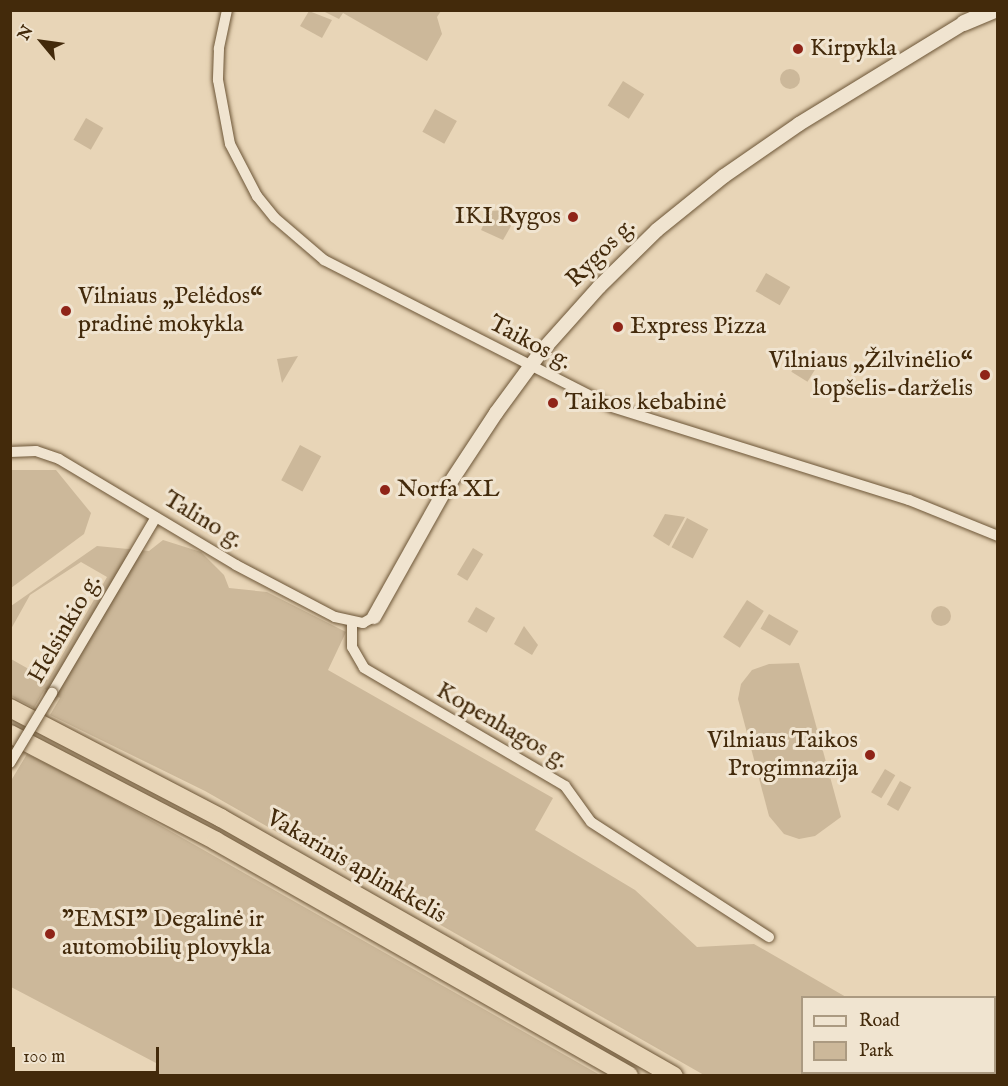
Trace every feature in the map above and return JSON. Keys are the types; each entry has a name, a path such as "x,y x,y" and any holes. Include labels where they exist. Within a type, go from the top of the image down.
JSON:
{"highway":[{"name":"Vakarinis aplinkkelis","path":"10,708 221,818 674,1076"},
{"name":"Vakarinis aplinkkelis","path":"10,734 206,835 629,1076"}],"main road":[{"name":"Rygos g.","path":"970,16 994,10"}],"street":[{"name":"Taikos g.","path":"227,10 218,64 226,130 257,196 274,218 324,260 612,407 909,500 998,536"},
{"name":"Rygos g.","path":"374,617 469,452 530,366 620,267 707,190 799,124 970,16"},
{"name":"Talino g.","path":"10,452 48,454 260,578 352,623"},
{"name":"Helsinkio g.","path":"10,763 156,516"},
{"path":"352,623 363,623 374,617"},
{"name":"Kopenhagos g.","path":"352,623 352,647 364,668 565,786 591,822 769,937"}],"green space":[{"path":"309,11 332,20 322,38 300,26"},
{"path":"323,11 441,11 437,17 442,34 427,61 343,13 339,19"},
{"path":"790,69 797,72 800,79 797,86 790,89 783,86 780,79 783,72"},
{"path":"623,81 644,94 629,119 608,106"},
{"path":"435,109 457,121 444,144 422,132"},
{"path":"86,118 103,128 91,150 74,140"},
{"path":"505,210 511,226 503,240 481,230 490,211"},
{"path":"766,273 790,287 780,305 756,291"},
{"path":"803,353 819,363 807,382 791,372"},
{"path":"298,356 282,383 277,359"},
{"path":"300,445 321,456 302,492 281,480"},
{"path":"11,470 56,470 91,513 84,534 11,588"},
{"path":"665,514 685,517 669,546 653,536"},
{"path":"687,518 708,529 693,558 672,547"},
{"path":"163,540 201,552 224,575 229,588 267,592 346,632 328,670 553,798 535,830 635,890 697,947 754,944 844,996 801,996 801,1074 980,1075 704,1075 205,791 50,715 60,698 45,689 34,708 11,696 11,659 48,680 107,577 81,562 30,595 11,629 11,606 97,546 149,551"},
{"path":"473,548 483,554 467,581 457,575"},
{"path":"747,600 764,611 740,648 723,637"},
{"path":"941,606 948,609 951,616 948,623 941,626 934,623 931,616 934,609"},
{"path":"476,607 495,618 487,633 468,622"},
{"path":"769,614 798,631 790,646 760,629"},
{"path":"524,626 538,645 532,655 514,644"},
{"path":"799,663 841,817 815,836 799,839 784,834 769,816 738,699 741,684 752,670 769,664"},
{"path":"27,754 91,786 600,1075 155,1075 156,1063 11,987 12,779"},
{"path":"885,769 895,775 881,798 871,792"},
{"path":"900,781 911,787 898,811 887,805"}],"place":[{"name":"Kirpykla","path":"798,49"},
{"name":"IKI Rygos","path":"573,217"},
{"name":"Vilniaus „Pelėdos“ pradinė mokykla","path":"66,311"},
{"name":"Express Pizza","path":"618,327"},
{"name":"Vilniaus „Žilvinėlio“ lopšelis-darželis","path":"985,375"},
{"name":"Taikos kebabinė","path":"553,403"},
{"name":"Norfa XL","path":"385,490"},
{"name":"Vilniaus Taikos Progimnazija","path":"870,755"},
{"name":"\"EMSI\" Degalinė ir automobilių plovykla","path":"50,934"}]}
